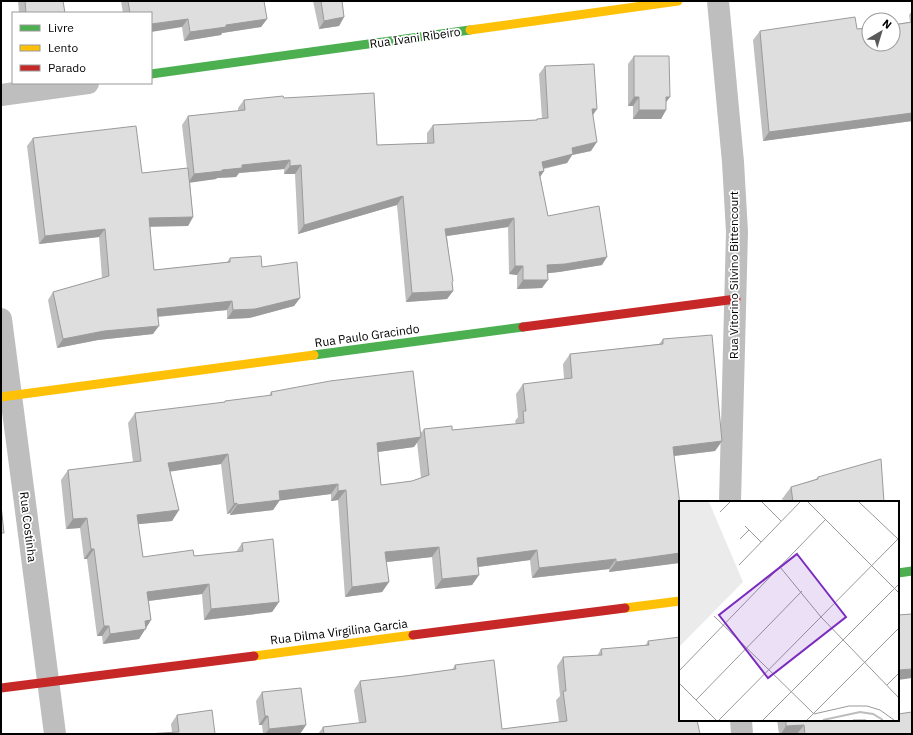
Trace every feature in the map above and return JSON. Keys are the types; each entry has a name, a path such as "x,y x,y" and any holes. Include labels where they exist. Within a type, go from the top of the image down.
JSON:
{"street":[{"name":"Rua Ivani Ribeiro","path":"152,74 678,1"},
{"name":"Rua Vitorino Silvino Bittencourt","path":"718,1 733,162 737,232 730,501"},
{"path":"1,95 81,84"},
{"name":"Rua Paulo Gracindo","path":"6,396 736,299"},
{"name":"Rua Costinha","path":"1,319 6,396 55,734"},
{"path":"899,573 912,571"},
{"name":"Rua Dilma Virgilina Garcia","path":"1,688 679,601"},
{"path":"740,721 742,734"}],"building":[{"path":"25,1 63,1 65,12 26,12"},
{"path":"128,1 264,1 267,19 190,32 188,19 152,24 152,12 130,12"},
{"path":"321,1 342,1 344,17 324,21"},
{"path":"855,17 857,29 861,29 861,52 901,52 901,24 912,22 912,113 769,132 760,31"},
{"path":"634,56 669,56 670,97 666,97 666,110 639,110 639,97 634,97"},
{"path":"594,64 597,109 592,109 597,142 572,148 573,154 542,162 544,171 539,172 548,216 599,206 607,257 565,264 547,265 548,280 523,280 523,266 515,266 514,218 445,229 453,281 453,291 412,293 403,196 304,225 301,165 290,166 290,160 242,165 242,168 194,174 188,116 245,110 244,100 283,96 284,98 374,93 377,145 434,143 433,125 537,120 548,118 545,66"},
{"path":"136,126 142,173 188,168 193,217 149,218 154,270 230,262 230,258 261,256 262,267 297,262 300,298 255,309 233,310 232,301 157,309 159,326 104,331 63,339 53,292 109,276 105,229 45,236 33,138"},
{"path":"712,335 722,441 673,447 680,501 679,553 616,562 616,559 539,568 537,550 477,558 479,575 442,579 439,547 385,552 389,582 352,587 346,490 338,491 338,484 279,491 280,500 237,505 237,503 234,504 228,454 168,463 179,510 137,515 143,557 193,550 194,556 243,551 242,543 273,539 279,602 211,609 209,584 147,592 151,620 145,621 146,629 110,634 109,626 104,626 94,549 91,549 87,518 73,519 68,470 141,461 135,413 272,395 271,392 330,381 413,371 421,437 377,443 381,485 412,481 429,475 424,429 452,426 452,430 524,423 523,411 526,411 523,384 572,378 570,354 663,344 663,339"},
{"path":"881,459 884,501 793,501 791,487 818,479 818,477"},
{"path":"1,505 4,533 1,533"},
{"path":"912,614 912,669 899,670 899,615"},
{"path":"679,637 679,721 697,721 700,734 324,734 323,727 366,722 360,681 456,669 455,665 494,660 502,729 567,721 563,691 566,691 563,657 602,655 601,649 649,645 648,641"},
{"path":"301,688 306,725 269,729 268,716 265,716 262,692"},
{"path":"212,710 215,734 146,734 179,732 177,715"},
{"path":"912,712 912,734 805,734 804,725 786,726 786,721 899,721 899,714"}],"traffic: fast":[{"path":"152,74 470,30"},
{"path":"314,355 523,327"},
{"path":"899,573 912,571"}],"traffic: slow":[{"path":"470,30 678,1"},
{"path":"1,397 314,355"},
{"path":"625,608 679,601"},
{"path":"254,656 413,635"}],"traffic: jam":[{"path":"523,327 736,299"},
{"path":"413,635 625,608"},
{"path":"1,688 254,656"}]}
